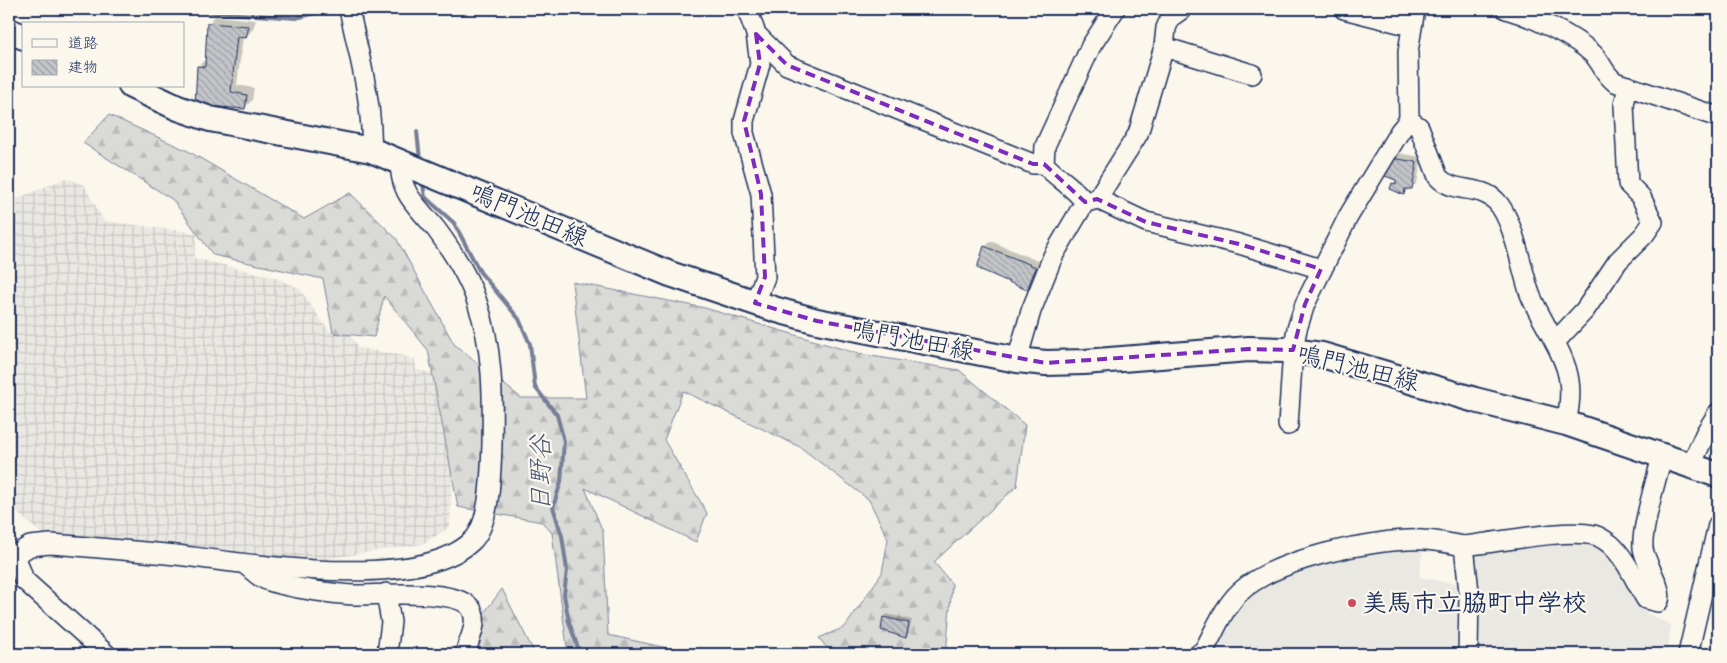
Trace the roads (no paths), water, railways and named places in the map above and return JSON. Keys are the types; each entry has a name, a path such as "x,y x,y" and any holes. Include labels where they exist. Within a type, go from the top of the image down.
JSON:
{"main road":[{"path":"9,31 22,36"},
{"name":"鳴門池田線","path":"135,88 178,108 210,119 372,150 670,274 755,303 817,321 1017,360 1046,363 1084,362 1249,349 1293,350 1322,355 1474,400 1566,423 1718,475"}],"street":[{"path":"349,9 366,98 372,150"},
{"path":"747,9 756,34 760,64 744,121 744,134 761,194 765,277 755,303"},
{"path":"1116,9 1091,46 1045,146 1044,164 1053,174 1068,182 1091,200 1146,222 1239,244 1321,269"},
{"path":"1288,424 1293,350 1305,304 1348,217 1400,131 1409,120 1408,52 1413,17 1344,9"},
{"path":"1506,9 1524,14 1580,44 1595,56 1606,75 1615,82 1718,117"},
{"path":"1017,360 1031,311 1053,256 1138,134 1164,47 1166,28 1171,12"},
{"path":"756,34 787,65 1033,164 1044,164"},
{"path":"1164,47 1252,74"},
{"path":"1555,342 1585,310 1618,262 1644,235 1653,222 1641,197 1628,184 1624,105 1628,86"},
{"path":"1409,120 1419,127 1438,177 1444,184 1485,192 1501,206 1514,238 1530,293 1555,342 1569,380 1566,423"},
{"path":"106,654 24,580 12,554 30,546 50,544 177,555 246,565 363,570 404,567 440,560 474,540 485,515 491,460 493,407 488,339 467,275 437,230 408,197 400,176 400,162"},
{"path":"1692,465 1706,432 1718,413"},
{"path":"1200,654 1230,604 1241,591 1277,568 1308,557 1393,541 1424,540 1464,546 1555,535 1581,533 1595,535 1610,544 1622,556 1646,599 1658,602 1661,594 1643,548 1644,534 1662,456"},
{"path":"1688,654 1718,525"},
{"path":"1464,546 1468,592 1468,654"},
{"path":"246,565 263,579 296,587 358,595 386,594 451,597 468,603 474,612 474,625 465,654"},
{"path":"386,594 391,622 387,654"}],"waterway":[{"path":"173,9 296,18 331,9"},
{"path":"368,12 375,9"},
{"name":"日野谷","path":"417,132 420,159"},
{"name":"日野谷","path":"423,184 425,197 454,223 480,272 519,319 530,344 535,387 557,415 564,441 561,482 553,507 562,536 567,570 564,595 569,622 580,654"}],"place":[{"name":"美馬市立脇町中学校","path":"1352,603"}]}
